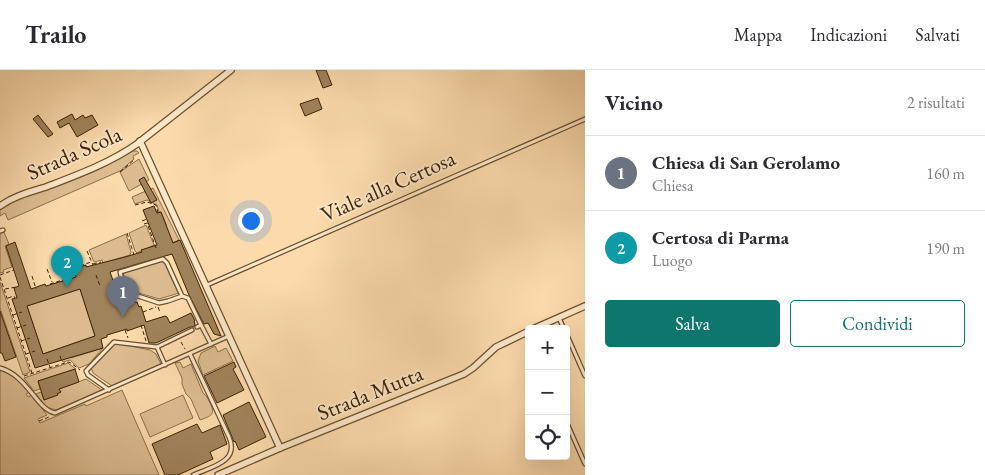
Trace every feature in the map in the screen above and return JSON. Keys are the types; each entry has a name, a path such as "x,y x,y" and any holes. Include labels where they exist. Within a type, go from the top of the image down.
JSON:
{"street":[{"name":"Strada Scola","path":"0,206 121,154 231,70"},
{"path":"140,141 280,448"},
{"name":"Strada Mutta","path":"542,325 585,306"},
{"name":"Strada Mutta","path":"218,475 464,374 496,347 525,333"}],"lane":[{"name":"Viale alla Certosa","path":"206,285 585,119"},
{"path":"182,296 158,305 127,292 120,272 159,259 164,260 182,296 190,300 211,344"},
{"path":"559,317 562,325"},
{"path":"197,327 201,325"},
{"path":"109,390 86,373 87,369 112,343 118,341 157,347 192,330"},
{"path":"0,368 9,371 19,378 44,407 52,413 61,411 229,336"},
{"path":"570,342 585,376"},
{"path":"157,347 165,365"},
{"path":"189,354 229,437 232,448 231,454 226,460 193,475"},
{"path":"570,430 585,464"}],"path":[{"path":"120,172 134,160"},
{"path":"135,206 147,202 156,205 158,213"},
{"path":"142,221 147,219"},
{"path":"144,224 147,223 156,248"},
{"path":"127,233 134,255"},
{"path":"87,251 92,264"},
{"path":"64,262 70,278"},
{"path":"74,268 101,262"},
{"path":"47,269 52,284 75,276"},
{"path":"14,270 0,276 32,373"},
{"path":"96,275 100,286"},
{"path":"32,276 36,289"},
{"path":"4,290 16,287"},
{"path":"7,298 14,296 15,298"},
{"path":"143,312 158,305 160,312"},
{"path":"13,315 22,312"},
{"path":"17,328 26,325"},
{"path":"141,325 148,346"},
{"path":"125,330 130,343"},
{"path":"178,336 189,354"},
{"path":"21,341 30,338"},
{"path":"26,354 34,351"},
{"path":"60,356 62,364"},
{"path":"47,359 50,368"},
{"path":"19,378 70,362 86,373"}],"shaded area":[{"path":"131,151 139,153 133,156 134,159 120,171 8,220 5,213 0,216 0,209 12,201 105,164"},
{"path":"139,159 149,180 129,191 120,172"},
{"path":"153,188 179,240 169,244 166,224 157,205 147,200 135,204 132,197"},
{"path":"146,225 154,245 137,253 129,233"},
{"path":"4,232 9,244 5,246 12,267 0,273 0,234"},
{"path":"126,234 131,252 130,255 103,263 102,260 94,262 89,250"},
{"path":"161,261 166,263 179,293 159,299 129,290 123,273"},
{"path":"0,282 30,372 23,375 0,308"},
{"path":"80,289 95,336 43,354 27,306"},
{"path":"116,343 150,350 156,354 161,364 112,386 93,373 91,368"},
{"path":"215,346 218,352 226,348 233,361 203,375 198,361 201,353"},
{"path":"103,348 89,364 79,368 70,360 63,362 60,355 70,356 71,358"},
{"path":"180,362 183,368 191,364 203,393 212,407 212,413 200,420 182,384 182,378 175,363"},
{"path":"68,363 76,369 38,381 40,389 34,391 24,378"},
{"path":"0,370 16,377 30,392 26,394 28,397 32,395 47,415 38,419 40,423 122,390 159,475 0,475"},
{"path":"86,379 102,390 56,410 46,407 36,394 41,392 44,400 57,395 60,392 59,389"},
{"path":"183,395 193,418 150,437 140,414"}],"building":[{"path":"316,70 326,70 332,85 323,88"},
{"path":"318,98 322,109 305,116 300,104"},
{"path":"72,114 75,120 83,115 85,118 92,115 98,125 77,137 69,123 60,128 57,122"},
{"path":"38,115 53,134 48,137 33,119"},
{"path":"144,177 157,200 151,203 139,180"},
{"path":"154,206 157,213 161,212 173,243 180,240 221,336 214,334 208,323 204,324 189,295 172,254 110,272 121,303 131,300 132,303 137,302 139,307 141,306 146,322 165,316 170,323 191,313 195,321 194,327 190,327 156,343 149,343 144,325 127,331 127,329 107,335 107,337 101,339 103,348 35,368 12,299 17,298 14,288 19,286 6,246 15,242 31,289 45,284 46,286 76,277 74,269 125,257 157,245 143,210","holes":["80,289 95,336 43,354 27,306"]},
{"path":"0,311 16,357 5,361 2,353 0,353"},
{"path":"234,362 236,367 233,369 244,390 217,403 204,376"},
{"path":"75,369 79,382 59,389 61,392 58,395 44,400 38,381"},
{"path":"249,402 266,437 239,450 223,415"},
{"path":"197,424 202,433 220,425 227,444 210,452 213,459 178,475 165,475 152,444"}],"place":[{"name":"Certosa di Parma","path":"67,287"},
{"name":"Chiesa di San Gerolamo","path":"123,317"}]}
